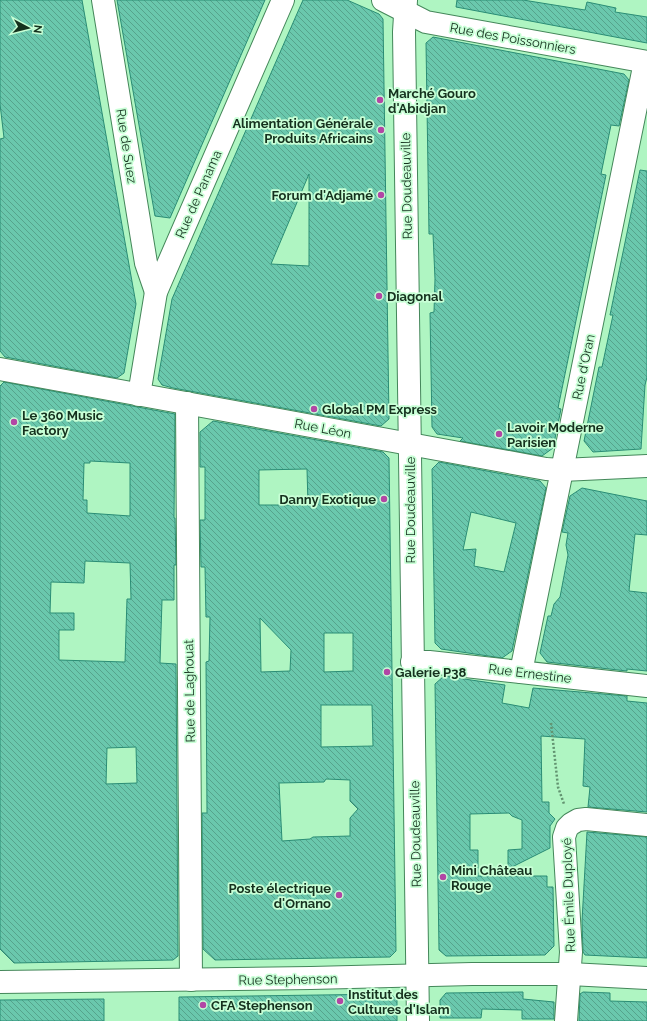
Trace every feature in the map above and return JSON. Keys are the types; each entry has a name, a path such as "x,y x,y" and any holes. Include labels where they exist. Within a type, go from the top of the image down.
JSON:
{"street":[{"name":"Rue de Suez","path":"102,0 146,262 156,292"},
{"name":"Rue de Panama","path":"139,395 156,292 283,0"},
{"name":"Rue des Poissonniers","path":"383,0 405,5 426,22 646,62"},
{"name":"Rue Doudeauville","path":"405,5 412,662 418,1021"},
{"name":"Rue d'Oran","path":"521,672 646,62"},
{"name":"Rue Léon","path":"0,369 139,395 187,402 546,469 562,470 647,466"},
{"name":"Rue de Laghouat","path":"187,402 191,980"},
{"name":"Rue Ernestine","path":"412,662 647,686"},
{"name":"Rue Émile Duployé","path":"566,1021 571,952 564,837 567,828 578,820 586,819 647,825"},
{"name":"Rue Stephenson","path":"0,982 570,974 647,978"}],"path":[{"path":"551,723 558,787 571,824"}],"building":[{"path":"0,0 82,0 136,304 124,373 117,378 5,357 0,351 0,139 4,138 0,104"},
{"path":"117,0 265,0 170,218 155,216"},
{"path":"303,0 347,0 379,14 383,19 389,419 381,426 162,385 158,379 172,299","holes":["309,174 309,266 271,264"]},
{"path":"457,0 523,0 585,10 587,2 616,8 615,12 647,17 647,43 456,7"},
{"path":"433,37 624,74 629,80 619,126 611,125 601,174 606,175 558,408 561,409 553,448 542,456 460,441 463,438 437,434 432,427 430,313 434,312 435,279 433,234 429,234 426,43"},
{"path":"640,170 647,171 647,377 645,385 641,449 593,452 584,441 599,367 602,367 613,315 610,315"},
{"path":"4,382 175,414 174,518 176,565 174,565 174,600 162,600 160,663 176,664 178,956 173,960 14,963 0,949 0,386","holes":["90,461 130,463 130,516 87,513 87,500 83,500 84,463 90,463","85,561 130,563 131,599 127,599 125,662 59,660 59,630 74,630 74,613 50,613 51,582 84,583","136,747 137,783 106,784 107,748"]},
{"path":"213,421 383,452 389,458 396,951 390,957 215,960 203,949 202,813 207,813 206,662 209,661 210,617 206,617 205,567 201,567 200,520 205,520 205,467 200,467 200,432","holes":["307,469 308,505 259,505 259,470","260,618 291,650 290,671 261,672","324,633 353,633 353,671 324,672","321,705 372,705 373,746 321,747","326,779 350,780 350,801 358,809 350,818 350,836 313,837 310,839 282,841 279,783 324,782"]},
{"path":"439,462 540,481 546,488 512,651 502,658 441,649 435,643 432,469","holes":["471,512 516,523 504,572 474,566 476,549 463,550"]},
{"path":"582,488 647,501 647,535 635,534 629,591 647,593 647,671 627,669 627,671 547,662 540,653 548,616 551,616 554,604 560,597 568,555 566,545 568,533 562,532 570,496"},
{"path":"444,676 505,685 502,703 529,708 533,688 627,696 627,701 647,703 647,812 588,807 590,787 583,786 585,739 541,736 542,802 549,802 549,813 555,819 550,826 550,848 508,869 508,850 522,849 522,820 512,816 509,813 470,814 470,850 478,850 478,876 547,876 547,887 553,887 554,946 545,955 446,956 439,950 435,684"},
{"path":"587,832 647,837 647,958 585,955 583,952 582,921"},
{"path":"523,992 523,999 554,1002 554,1019 522,1019 522,1010 482,1009 481,1018 440,1018 440,1000 446,993"},
{"path":"583,992 610,993 610,1001 647,1002 647,1021 579,1021 580,994"},
{"path":"391,994 397,1000 397,1021 179,1021 179,997"},
{"path":"104,999 104,1021 0,1021 0,1000"}],"place":[{"name":"Marché Gouro d'Abidjan","path":"380,100"},
{"name":"Alimentation Générale Produits Africains","path":"381,130"},
{"name":"Forum d'Adjamé","path":"381,195"},
{"name":"Diagonal","path":"379,296"},
{"name":"Global PM Express","path":"314,409"},
{"name":"Le 360 Music Factory","path":"14,422"},
{"name":"Lavoir Moderne Parisien","path":"499,434"},
{"name":"Danny Exotique","path":"384,499"},
{"name":"Galerie P38","path":"387,672"},
{"name":"Mini Château Rouge","path":"443,877"},
{"name":"Poste électrique d'Ornano","path":"339,895"},
{"name":"Institut des Cultures d'Islam","path":"340,1001"},
{"name":"CFA Stephenson","path":"203,1005"}]}
